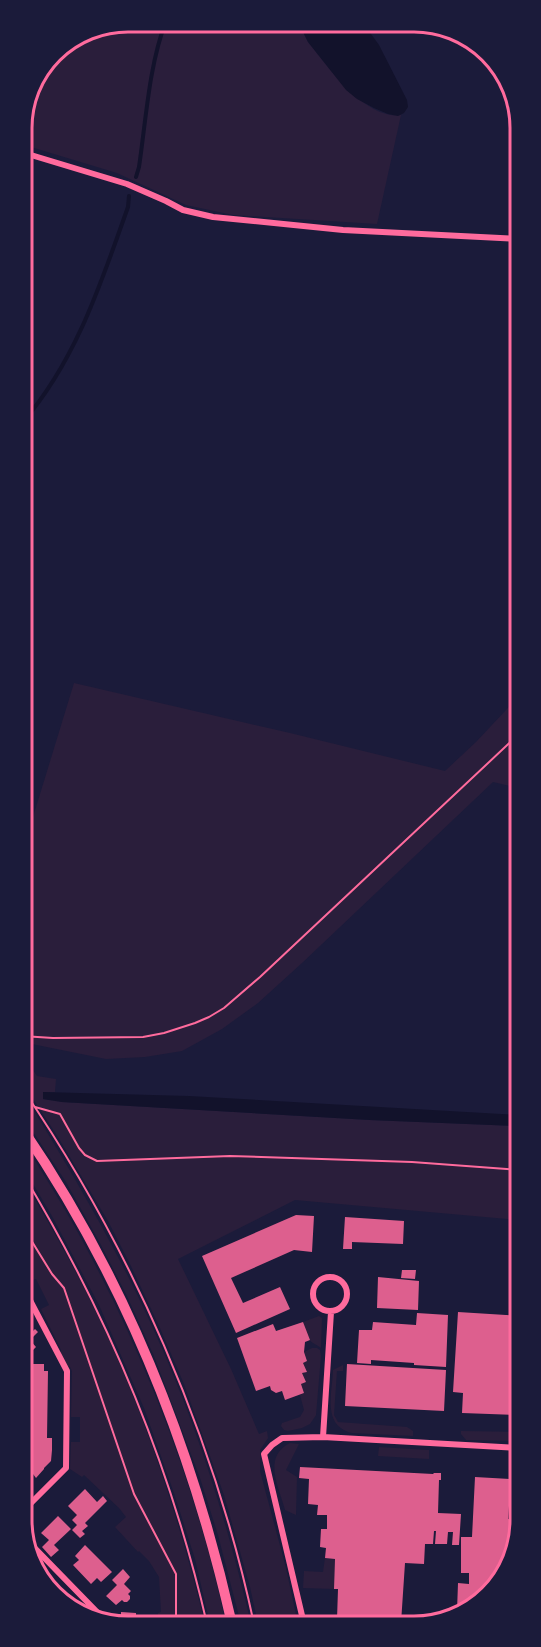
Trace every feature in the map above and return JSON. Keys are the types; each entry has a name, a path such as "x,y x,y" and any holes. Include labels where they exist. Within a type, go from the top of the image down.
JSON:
{"main road":[{"path":"32,1143 48,1167 112,1281 144,1352 201,1503 230,1616"}],"street":[{"path":"32,155 127,184 183,210 213,217 343,230 510,239"},
{"path":"327,1277 339,1279 348,1292 346,1303 342,1308 331,1312 320,1308 313,1298 318,1282 327,1277"},
{"path":"32,1304 67,1371 66,1468 32,1502"},
{"path":"323,1437 331,1312"},
{"path":"302,1616 264,1455 273,1445 282,1438 323,1437 509,1447"},
{"path":"37,1550 94,1609"}],"path":[{"path":"32,1037 143,1038 178,1029 209,1017 224,1008 510,743"},
{"path":"32,1103 35,1107 60,1114 79,1148 85,1155 98,1161 230,1156 412,1162 509,1169"},
{"path":"32,1190 85,1286 138,1401 179,1516 205,1616"},
{"path":"32,1242 52,1274 64,1288 134,1494 176,1574 176,1616"}],"shaded area":[{"path":"115,32 304,32 308,42 348,89 374,109 387,114 401,115 377,224 233,215 186,205 117,173 32,147 35,102 41,85 51,69 79,44"},
{"path":"304,32 370,32 379,45 407,100 408,107 404,113 398,116 388,114 357,99 346,90"},
{"path":"74,683 445,771 510,706 510,786 493,782 258,1003 222,1029 182,1051 145,1057 106,1059 32,1044 32,820"},
{"path":"32,1069 37,1076 56,1079 55,1092 43,1092 43,1099 62,1102 509,1126 509,1219 295,1200 178,1259 231,1369 259,1434 267,1431 268,1438 260,1450 260,1471 296,1616 256,1616 224,1495 184,1384 130,1264 108,1221 32,1097"},
{"path":"43,1092 189,1096 509,1114 509,1126 370,1120 43,1099"},
{"path":"32,1108 110,1242 171,1370 211,1477 249,1616 239,1616 218,1535 200,1478 154,1356 127,1296 66,1182 32,1130"},
{"path":"32,1156 97,1269 144,1367 183,1468 214,1572 224,1616 208,1616 195,1559 144,1408 99,1305 32,1182"},
{"path":"32,1194 89,1297 130,1389 172,1505 203,1616 158,1616 161,1612 159,1577 149,1561 115,1527 126,1517 84,1475 82,1477 70,1469 71,1442 80,1442 80,1417 71,1417 72,1371 65,1365 60,1355 61,1350 41,1309 49,1305 36,1279 32,1280"},
{"path":"319,1316 322,1318 321,1348 309,1339 303,1322"},
{"path":"312,1348 320,1350 321,1356 316,1415 310,1424 302,1428 284,1430 282,1423 300,1417 304,1410 300,1395 304,1393 301,1384 306,1382 302,1373 307,1372 303,1363 307,1361 304,1352"},
{"path":"343,1365 343,1371 337,1371 334,1415 338,1422 407,1427 413,1431 413,1436 352,1433 336,1423 331,1408 333,1370"},
{"path":"461,1431 509,1432 509,1441 466,1440"},
{"path":"290,1443 299,1444 286,1470 297,1477 296,1515 285,1510 275,1473 277,1456"},
{"path":"379,1447 429,1450 429,1459 378,1456"},
{"path":"325,1558 335,1559 334,1589 303,1588 304,1571 323,1572"}],"building":[{"path":"296,1215 314,1216 312,1252 294,1250 231,1278 243,1303 280,1287 290,1309 236,1333 202,1256"},
{"path":"345,1217 404,1221 403,1244 352,1242 352,1249 343,1249"},
{"path":"402,1270 416,1270 415,1279 401,1278"},
{"path":"378,1277 419,1281 418,1310 377,1308"},
{"path":"458,1312 509,1315 509,1415 462,1413 463,1393 453,1392"},
{"path":"417,1313 448,1315 446,1367 371,1360 371,1364 357,1363 359,1330 372,1330 373,1322 416,1325"},
{"path":"303,1322 310,1340 305,1342 304,1352 307,1361 303,1363 307,1372 302,1373 306,1382 301,1384 304,1393 285,1400 282,1391 276,1393 271,1390 270,1386 256,1391 237,1338 273,1324 276,1331"},
{"path":"35,1329 38,1332 32,1338 32,1332"},
{"path":"32,1364 44,1364 44,1371 48,1371 47,1438 52,1438 52,1450 51,1461 36,1478 32,1475"},
{"path":"347,1364 446,1370 444,1411 345,1406"},
{"path":"300,1467 441,1473 438,1513 461,1514 459,1545 452,1545 453,1532 448,1532 447,1544 435,1544 436,1531 434,1531 433,1544 425,1544 424,1564 405,1563 401,1616 337,1616 338,1589 334,1589 335,1559 325,1558 326,1548 320,1547 321,1529 327,1529 327,1515 317,1515 318,1505 308,1504 309,1479 299,1478"},
{"path":"475,1477 509,1479 509,1526 502,1556 486,1583 457,1605 458,1583 469,1584 469,1573 461,1573 461,1537 472,1537"},
{"path":"85,1489 97,1502 103,1496 107,1501 85,1523 88,1526 82,1531 85,1534 80,1538 72,1530 77,1525 72,1520 77,1515 68,1506"},
{"path":"58,1516 71,1529 54,1545 59,1550 51,1557 42,1547 49,1540 41,1533"},
{"path":"85,1545 112,1572 101,1582 97,1578 91,1584 73,1565 79,1560 75,1556"},
{"path":"123,1569 130,1577 124,1584 131,1591 128,1594 130,1599 127,1602 122,1600 116,1605 106,1596 117,1585 112,1580"},
{"path":"121,1612 136,1613 136,1616 121,1615"}],"waterway":[{"path":"136,177 152,74 162,32"},
{"path":"32,410 58,374 85,320 108,264 128,207 129,196"}]}
